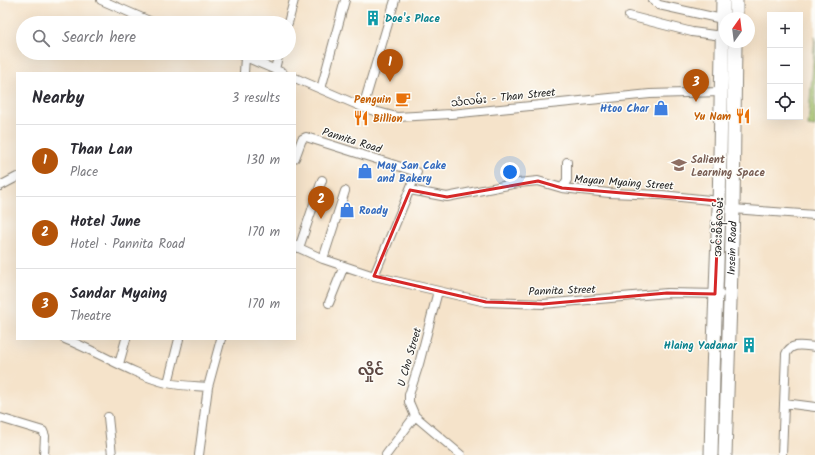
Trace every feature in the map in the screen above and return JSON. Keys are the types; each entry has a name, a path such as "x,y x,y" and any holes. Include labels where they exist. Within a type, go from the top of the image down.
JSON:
{"main road":[{"name":"အင်းစိန်လမ်း","path":"723,0 723,12"},
{"path":"736,0 736,12"},
{"name":"အင်းစိန်လမ်း","path":"711,455 722,48"},
{"name":"Insein Road","path":"725,455 733,209 735,48"},
{"path":"721,95 735,98"},
{"path":"719,204 733,209"},
{"path":"713,373 727,374"}],"street":[{"path":"101,0 138,16"},
{"path":"290,16 294,0"},
{"path":"321,89 346,0"},
{"path":"363,107 395,0"},
{"path":"653,0 658,5 719,28"},
{"path":"629,16 692,32 719,29"},
{"path":"244,72 245,60"},
{"path":"252,60 281,72"},
{"path":"275,69 278,60"},
{"name":"သံလမ်း - Than Street","path":"296,78 363,107 396,117 451,114 650,94 721,95"},
{"name":"Pannita Road","path":"296,155 302,139 306,137 416,171 417,173 410,190"},
{"path":"562,188 567,180 567,162"},
{"path":"0,186 16,178"},
{"path":"297,247 322,180"},
{"name":"Mayan Myaing Street","path":"410,190 447,197 518,183 538,181 562,188 609,193 662,195 719,204"},
{"path":"374,276 410,190"},
{"path":"323,259 345,191"},
{"path":"733,209 815,215"},
{"name":"Pannita Street","path":"297,247 323,259 374,276 486,302 543,304 667,294 730,294"},
{"path":"329,303 344,266"},
{"name":"U Cho Street","path":"415,416 409,402 409,395 419,364 438,291"},
{"path":"71,340 84,342 119,364 138,373 168,383 208,387"},
{"path":"119,364 126,340"},
{"path":"168,383 179,340"},
{"path":"200,455 208,387 221,340"},
{"path":"782,455 786,354 788,349 795,345 815,347"},
{"path":"784,403 815,407"},
{"path":"386,455 415,416 461,455"},
{"path":"108,417 112,455"},
{"path":"0,418 43,432 45,436 44,455"}],"highlighted area":[{"path":"538,181 562,188 719,201 715,294 667,293 543,304 486,302 374,276 410,190 447,197"}],"green space":[{"path":"815,37 815,127 808,126"}],"place":[{"name":"Doe's Place","path":"373,18"},
{"name":"Than Lan","path":"390,82"},
{"name":"Penguin","path":"403,99"},
{"name":"Sandar Myaing","path":"696,102"},
{"name":"Htoo Char","path":"661,108"},
{"name":"Yu Nam","path":"743,116"},
{"name":"Billion","path":"361,118"},
{"name":"Salient Learning Space","path":"679,165"},
{"name":"May San Cake and Bakery","path":"365,171"},
{"name":"Roady","path":"347,210"},
{"name":"Hotel June","path":"321,219"},
{"name":"Hlaing Yadanar","path":"749,345"}],"district":[{"name":"လှိုင်","path":"371,370"}]}
